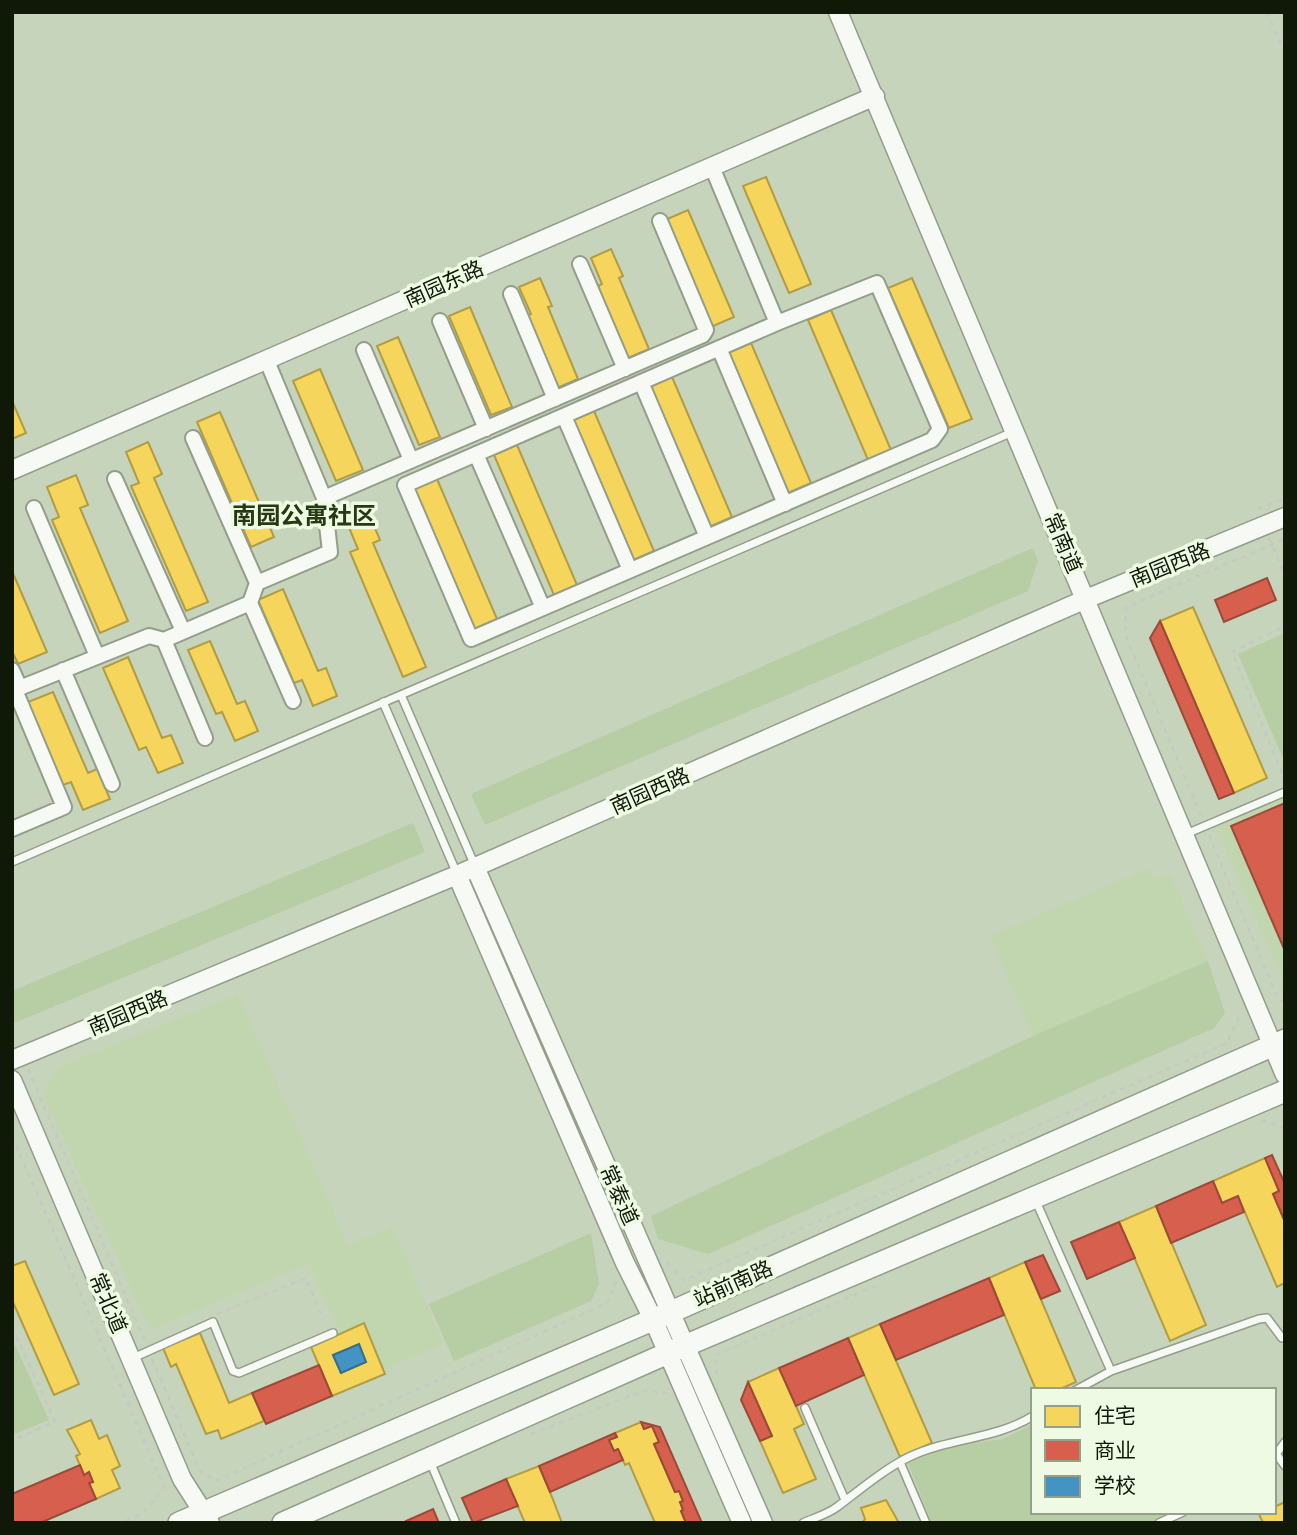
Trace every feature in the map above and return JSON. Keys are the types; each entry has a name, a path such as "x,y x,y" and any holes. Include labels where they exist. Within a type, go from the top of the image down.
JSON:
{"main road":[{"name":"站前南路","path":"179,1523 206,1518 1279,1043"},
{"name":"站前南路","path":"283,1523 677,1349 1285,1091"}],"street":[{"name":"常南道","path":"838,12 1183,835 1279,1043 1285,1075"},
{"name":"南园东路","path":"12,470 875,96"},
{"path":"712,167 777,323"},
{"path":"324,498 703,335 706,330 660,222"},
{"path":"580,264 625,369"},
{"path":"877,283 940,429 932,440 471,639 404,485 777,323 877,283"},
{"path":"511,294 555,399"},
{"path":"440,321 486,429"},
{"path":"719,348 785,504"},
{"path":"364,350 411,460"},
{"path":"257,583 330,552 324,498 267,361"},
{"path":"641,382 707,537"},
{"path":"564,416 630,570"},
{"path":"194,438 257,583 250,603 292,701"},
{"path":"476,454 543,608"},
{"path":"115,479 183,631"},
{"path":"34,508 97,656"},
{"name":"南园西路","path":"18,1058 457,875 1086,599 1285,517"},
{"path":"16,690 149,636 164,640 250,603"},
{"path":"164,640 205,738"},
{"path":"12,670 16,690 64,807 12,829"},
{"path":"63,670 112,784"},
{"name":"常泰道","path":"475,867 662,1315 763,1523"},
{"name":"常泰道","path":"457,875 625,1263 662,1315"},
{"name":"常北道","path":"12,1080 142,1350 182,1479 206,1518"},
{"name":"常泰道","path":"677,1349 687,1397 742,1523"}],"lane":[{"path":"12,862 1015,430"},
{"path":"401,695 475,867"},
{"path":"383,702 457,875"},
{"path":"1183,835 1285,792"},
{"path":"1035,1198 1111,1370"},
{"path":"1080,1388 1111,1370 1259,1319 1267,1318 1284,1340"},
{"path":"142,1350 213,1322 233,1371 239,1373 333,1333"},
{"path":"805,1408 845,1500"},
{"path":"803,1523 836,1508 900,1462 964,1437 1000,1433 1031,1417"},
{"path":"429,1459 456,1523"},
{"path":"900,1462 926,1523"},
{"path":"1159,1523 1179,1514"}],"path":[{"path":"1267,12 1285,54"},
{"path":"1264,526 1285,575"},
{"path":"1285,538 1126,607 1125,634 1278,999 1285,1003"},
{"path":"1282,773 1232,652 1285,626"},
{"path":"664,1260 684,1280 1227,1043 1240,1015"},
{"path":"18,1058 142,1350 200,1471 216,1480 607,1303 625,1263"},
{"path":"1261,1119 1285,1128"},
{"path":"12,1136 164,1487 143,1513 121,1523"},
{"path":"207,1318 306,1278 323,1319"},
{"path":"717,1382 716,1354 891,1279"},
{"path":"12,1326 55,1422 12,1440"},
{"path":"142,1350 158,1338"},
{"path":"522,1438 646,1390 687,1397"}],"shaded area":[{"path":"1033,548 1038,561 1028,591 485,825 471,794"},
{"path":"1285,633 1285,763 1238,654"},
{"path":"1285,790 1285,984 1213,822"},
{"path":"413,823 425,852 12,1024 12,991"},
{"path":"1149,868 1154,880 1170,874 1208,961 1033,1036 990,936"},
{"path":"1208,961 1225,1013 1214,1028 708,1254 658,1239 651,1216 1033,1036"},
{"path":"238,994 348,1245 393,1227 443,1344 360,1380 309,1263 150,1330 43,1095 57,1068"},
{"path":"591,1233 599,1284 591,1301 454,1361 429,1304"},
{"path":"12,1338 49,1420 12,1435"},
{"path":"1031,1425 1031,1514 1170,1514 1150,1523 932,1523 908,1463 951,1446 1003,1439"}],"building: 住宅":[{"path":"766,177 811,284 789,293 743,186"},
{"path":"688,210 734,317 711,327 665,220"},
{"path":"611,249 623,276 619,278 649,349 628,358 598,286 602,284 591,258"},
{"path":"540,278 552,306 548,307 578,379 557,388 526,316 531,314 519,287"},
{"path":"912,278 972,419 949,428 888,288"},
{"path":"470,307 512,407 491,415 449,316"},
{"path":"831,310 891,450 868,460 808,320"},
{"path":"398,337 440,437 419,445 377,346"},
{"path":"751,343 811,483 788,493 728,353"},
{"path":"320,369 363,470 336,481 293,381"},
{"path":"672,377 732,517 709,527 649,387"},
{"path":"12,401 26,433 12,439"},
{"path":"594,411 654,551 631,561 571,421"},
{"path":"220,412 274,537 251,547 197,422"},
{"path":"148,442 162,474 154,478 208,602 186,611 131,486 139,483 126,452"},
{"path":"517,445 577,585 554,595 494,455"},
{"path":"76,475 88,505 80,508 128,621 100,633 52,520 59,517 47,487"},
{"path":"437,479 497,619 474,629 414,489"},
{"path":"367,509 380,540 373,543 426,667 403,677 350,552 358,549 345,518"},
{"path":"12,571 47,652 18,664 12,651"},
{"path":"283,589 318,671 326,668 337,696 313,706 302,680 294,683 258,600"},
{"path":"1193,607 1267,778 1234,793 1160,621"},
{"path":"210,641 237,704 245,701 258,731 235,741 222,712 216,714 188,650"},
{"path":"128,657 162,738 171,735 183,763 158,773 146,747 139,750 103,668"},
{"path":"53,692 88,773 97,769 110,799 83,810 71,782 63,785 28,702"},
{"path":"1265,1158 1279,1191 1273,1194 1285,1222 1285,1283 1277,1287 1238,1196 1222,1203 1213,1181"},
{"path":"1156,1206 1206,1325 1170,1341 1119,1222"},
{"path":"25,1261 79,1384 54,1395 12,1300 12,1266"},
{"path":"1025,1262 1076,1382 1062,1388 1035,1388 989,1278"},
{"path":"364,1323 385,1374 332,1396 311,1347","holes":["359,1344 366,1362 341,1373 333,1355"]},
{"path":"880,1324 932,1443 900,1457 848,1338"},
{"path":"200,1333 229,1403 252,1393 264,1421 221,1439 218,1430 206,1434 176,1364 171,1367 163,1348"},
{"path":"779,1368 804,1424 794,1429 816,1479 783,1493 760,1441 772,1436 748,1382"},
{"path":"91,1420 99,1439 107,1435 120,1466 112,1470 120,1488 96,1499 89,1483 93,1482 89,1472 84,1475 76,1456 80,1454 67,1430"},
{"path":"641,1422 644,1429 652,1426 659,1442 654,1444 675,1492 679,1491 683,1501 680,1502 681,1511 686,1523 655,1523 629,1463 625,1465 618,1449 614,1451 609,1440 617,1437 615,1433"},
{"path":"539,1466 562,1523 525,1523 506,1479"},
{"path":"886,1500 899,1523 862,1523 865,1519 861,1508"},
{"path":"1285,1502 1285,1523 1263,1523 1259,1514 1276,1514 1276,1506"}],"building: 商业":[{"path":"1267,578 1276,600 1224,622 1215,600"},
{"path":"1160,621 1234,793 1219,799 1150,638"},
{"path":"1285,803 1285,951 1231,826"},
{"path":"1272,1155 1285,1184 1285,1222 1273,1194 1279,1191 1265,1158"},
{"path":"1213,1181 1222,1203 1238,1196 1244,1212 1171,1243 1156,1206"},
{"path":"1119,1222 1135,1258 1087,1279 1071,1242"},
{"path":"1043,1255 1060,1291 1041,1299 1025,1262"},
{"path":"989,1278 1004,1315 896,1360 880,1324"},
{"path":"848,1338 864,1375 796,1406 779,1368"},
{"path":"319,1365 332,1396 266,1424 252,1393"},
{"path":"748,1382 772,1436 760,1441 741,1400"},
{"path":"641,1422 660,1427 702,1523 686,1523 681,1511 680,1502 683,1501 679,1491 675,1492 654,1444 659,1442 652,1426 644,1429"},
{"path":"615,1433 617,1437 609,1440 614,1451 618,1449 623,1460 550,1492 539,1466"},
{"path":"80,1465 84,1475 89,1472 93,1482 89,1483 96,1499 40,1523 12,1523 12,1494"},
{"path":"506,1479 518,1506 473,1523 462,1498"},
{"path":"433,1509 439,1523 406,1521"}],"building: 学校":[{"path":"359,1344 366,1362 341,1373 333,1355"}],"district":[{"name":"南园公寓社区","path":"304,516"}]}
